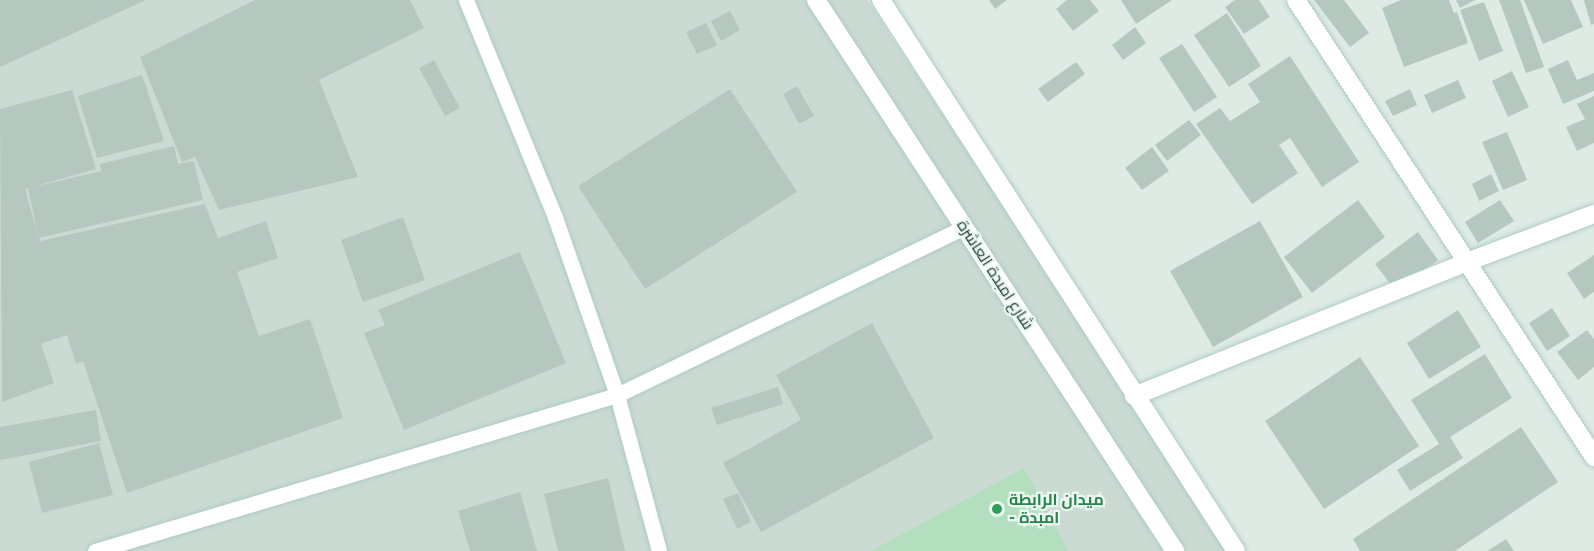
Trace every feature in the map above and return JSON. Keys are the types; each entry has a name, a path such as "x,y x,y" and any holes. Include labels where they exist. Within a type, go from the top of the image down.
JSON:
{"main road":[{"name":"شارع امبدة العاشرة","path":"816,0 1175,551"},
{"path":"881,0 1236,551"},
{"path":"1296,0 1594,457"},
{"path":"1134,396 1467,262 1594,214"}],"lane":[{"path":"466,0 555,217 617,395 659,551"},
{"path":"95,551 617,395 964,226"}],"shaded area":[{"path":"0,0 867,0 1231,551 0,551"}],"green space":[{"name":"ميدان الرابطة - امبدة","path":"1024,468 1068,551 871,551"}],"building":[{"path":"0,0 146,0 0,67"},
{"path":"255,0 410,0 424,28 319,80 358,177 219,210 195,157 182,162 140,57"},
{"path":"989,0 1007,0 995,9"},
{"path":"1067,0 1090,0 1099,11 1073,31 1056,9"},
{"path":"1121,0 1172,0 1136,24"},
{"path":"1235,0 1259,0 1270,17 1244,34 1225,7"},
{"path":"1314,0 1344,0 1369,33 1350,47"},
{"path":"1401,0 1449,0 1454,13 1457,12 1468,43 1404,67 1382,8"},
{"path":"1456,0 1475,0 1460,8"},
{"path":"1499,0 1520,0 1544,67 1526,73"},
{"path":"1524,0 1571,0 1583,27 1543,44"},
{"path":"1584,0 1594,0 1594,24 1591,25"},
{"path":"1484,2 1503,51 1479,61 1460,10"},
{"path":"730,11 740,30 721,41 711,21"},
{"path":"1227,13 1261,66 1229,87 1194,35"},
{"path":"706,23 717,45 697,54 686,32"},
{"path":"1135,27 1146,43 1123,60 1112,45"},
{"path":"1182,44 1217,97 1194,112 1159,58"},
{"path":"1290,56 1359,162 1322,187 1290,138 1279,145 1298,173 1252,204 1196,124 1220,108 1230,121 1260,102 1248,84"},
{"path":"434,60 460,108 445,116 419,68"},
{"path":"1568,60 1577,80 1594,73 1594,91 1563,104 1548,69"},
{"path":"1076,62 1085,74 1048,102 1038,89"},
{"path":"1512,71 1529,107 1508,117 1492,81"},
{"path":"142,75 164,141 97,158 78,96"},
{"path":"1458,80 1466,98 1432,113 1424,95"},
{"path":"797,86 814,116 799,124 783,94"},
{"path":"730,89 797,192 645,289 578,186"},
{"path":"1410,89 1417,105 1393,116 1385,101"},
{"path":"72,90 96,169 31,187 101,171 100,164 174,146 178,164 194,161 203,200 39,238 40,241 205,204 218,238 266,221 278,258 237,272 259,336 310,319 343,418 127,493 83,361 76,364 67,335 41,344 54,383 2,402 0,109","holes":["28,188 38,235 25,189"]},
{"path":"1594,96 1594,143 1577,151 1566,127 1585,119 1577,104"},
{"path":"1189,120 1201,135 1167,161 1155,145"},
{"path":"1507,132 1527,180 1503,190 1482,142"},
{"path":"1152,147 1169,171 1142,190 1125,168"},
{"path":"1491,174 1499,191 1479,201 1472,184"},
{"path":"1358,200 1385,237 1312,293 1284,257"},
{"path":"1500,200 1514,221 1478,243 1465,222"},
{"path":"403,217 425,280 363,302 341,240"},
{"path":"1260,221 1303,297 1213,347 1170,271"},
{"path":"1418,232 1438,260 1396,291 1375,264"},
{"path":"520,252 566,363 404,430 364,333 385,325 378,310"},
{"path":"1594,255 1594,292 1584,299 1567,273"},
{"path":"1552,308 1570,336 1547,351 1529,323"},
{"path":"1458,310 1481,347 1429,379 1407,343"},
{"path":"872,323 934,438 761,532 723,463 801,420 776,375"},
{"path":"1587,330 1594,339 1594,367 1578,380 1557,352"},
{"path":"1485,354 1512,398 1450,437 1463,458 1410,491 1397,470 1439,444 1411,400"},
{"path":"1360,357 1419,446 1324,509 1265,421"},
{"path":"778,387 783,404 717,425 711,408"},
{"path":"96,410 101,441 0,460 0,427"},
{"path":"1521,427 1558,482 1455,551 1360,551 1353,539"},
{"path":"99,443 113,495 42,513 29,462"},
{"path":"608,478 625,551 558,551 544,494"},
{"path":"520,492 537,551 470,551 458,511"},
{"path":"738,493 751,522 737,529 723,499"},
{"path":"1506,539 1514,551 1487,551"}],"place":[{"name":"ميدان الرابطة - امبدة","path":"997,509"}]}
